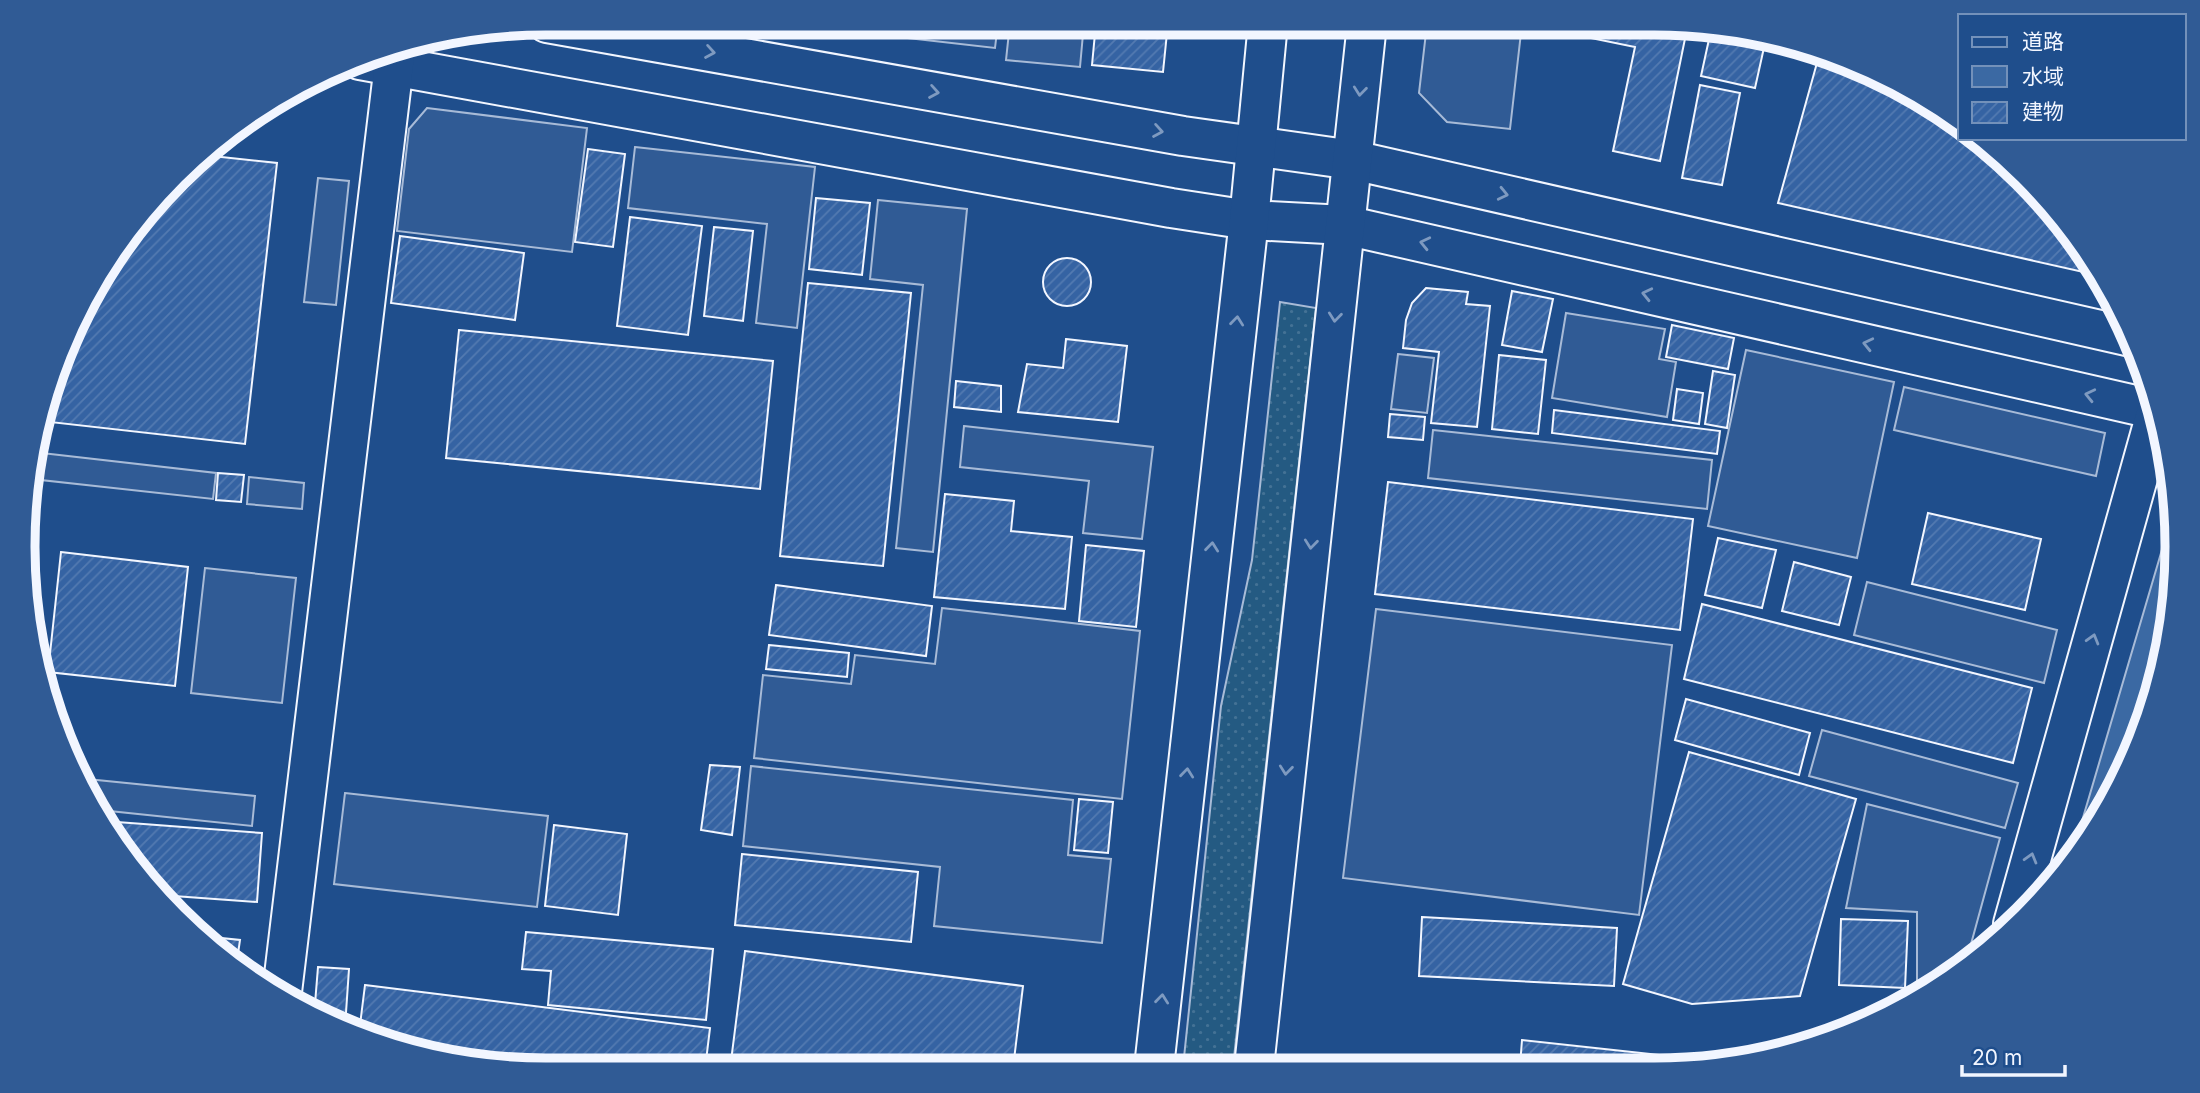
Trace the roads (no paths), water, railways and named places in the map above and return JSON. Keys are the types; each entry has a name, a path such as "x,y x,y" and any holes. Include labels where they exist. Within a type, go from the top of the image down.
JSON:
{"street":[{"path":"615,35 1255,148 1353,160 2118,334"},
{"path":"1155,1058 1249,220 1267,35"},
{"path":"1256,1058 1366,35"},
{"path":"390,59 1249,220 1345,225 2146,407"},
{"path":"283,984 383,62"},
{"path":"2019,904 2151,430"}],"water":[{"path":"2165,540 2161,613 2148,679 2138,711 2112,773 2079,831"}]}
